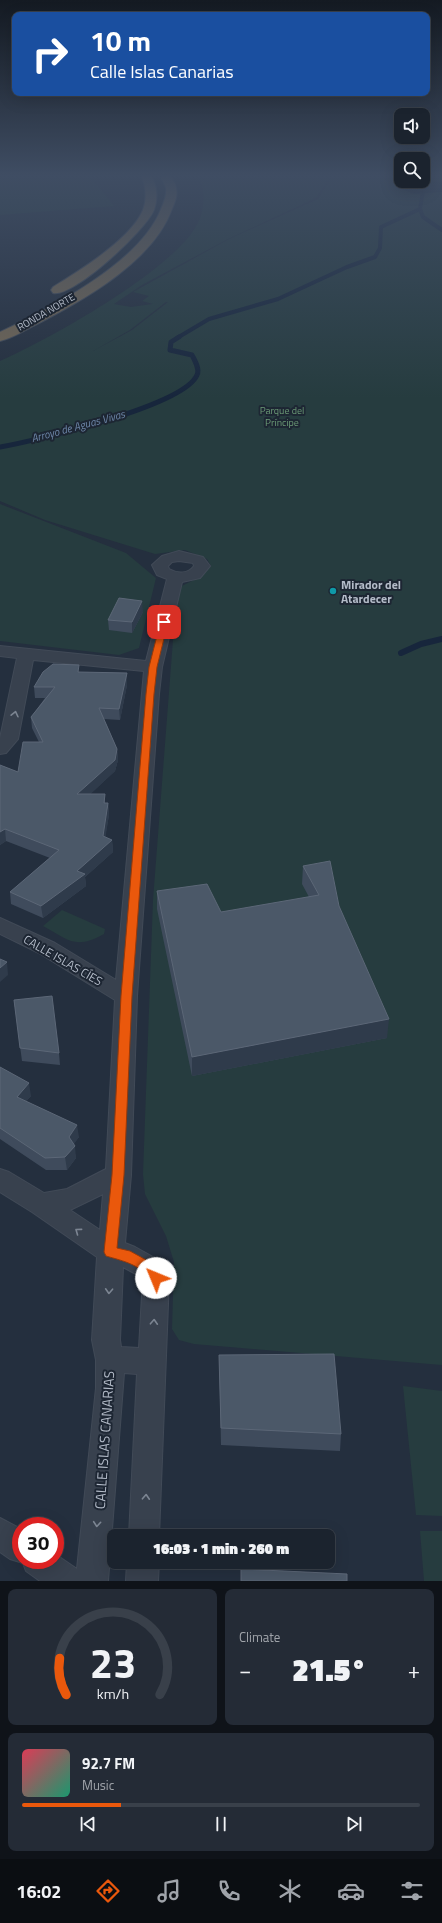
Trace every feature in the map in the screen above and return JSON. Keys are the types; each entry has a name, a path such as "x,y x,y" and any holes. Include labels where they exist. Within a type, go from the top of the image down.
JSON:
{"highway":[{"name":"RONDA NORTE","path":"48,296 75,280 111,251"},
{"name":"RONDA NORTE","path":"0,337 25,326 98,283 137,251"}],"street":[{"name":"CALLE ISLAS CANARIAS","path":"92,1581 110,1388 110,1360 106,1340 111,1252 118,1175 126,996 153,667 175,577"},
{"path":"0,651 153,667"},
{"path":"0,749 9,739 26,654"},
{"name":"CALLE ISLAS CÍES","path":"0,925 47,948 126,996"},
{"path":"41,1204 71,1199 118,1175"},
{"path":"0,1179 41,1204 111,1252 126,1255 153,1270 156,1278 144,1529"},
{"path":"110,1360 152,1361"},
{"path":"0,1533 12,1542"},
{"path":"50,1569 67,1581"},
{"path":"142,1581 143,1569"}],"green space":[{"name":"Parque del Príncipe","path":"175,251 206,251 142,285 114,304 131,307 153,304 142,301 149,296 133,292 208,251 442,251 442,1365 194,1344 179,1340 172,1329 174,1262 166,1236 145,1194 143,1174 153,900 177,588 200,576 211,566 207,559 185,550 155,554 45,520 0,501 0,361 48,337 111,300 142,279","holes":["168,302 132,330 93,351 130,330"]},
{"path":"0,504 126,553 156,578 139,648 119,655 0,641"},
{"path":"62,910 105,929 104,934 94,939 79,942 66,939 43,926"},
{"path":"403,1386 442,1391 442,1516 416,1515"},
{"path":"420,1531 442,1531 442,1581 424,1581"}],"building":[{"path":"119,598 142,601 132,622 108,620"},
{"path":"53,664 79,665 78,672 127,673 119,709 99,708 117,749 115,760 77,794 105,794 104,803 108,803 103,836 112,840 77,871 85,874 41,906 10,892 59,850 5,829 0,832 0,765 18,772 23,742 43,742 31,717 55,687 34,687 43,672"},
{"path":"330,861 339,906 389,1019 192,1057 157,891 207,884 221,912 319,895 303,866"},
{"path":"0,959 7,962 0,968"},
{"path":"52,996 59,1053 20,1048 14,1000"},
{"path":"0,1067 29,1083 17,1097 77,1125 69,1137 75,1146 65,1157 45,1158 0,1128"},
{"path":"334,1354 341,1434 221,1428 219,1355"},
{"path":"241,1569 347,1574 347,1581 241,1581"}],"waterway":[{"name":"Arroyo de Aguas Vivas","path":"177,338 209,319 278,299 347,267 375,257 378,251"},
{"name":"Arroyo de Aguas Vivas","path":"0,447 74,430 138,410 166,398 186,387 197,375 198,370 192,355 170,350 171,342 179,337"},
{"path":"401,653 421,644 442,639"}],"place":[{"name":"Mirador del Atardecer","path":"333,591"}],"route":[{"path":"156,1278 153,1270 126,1255 111,1252 118,1175 126,996 150,694 153,667 164,622"}]}
